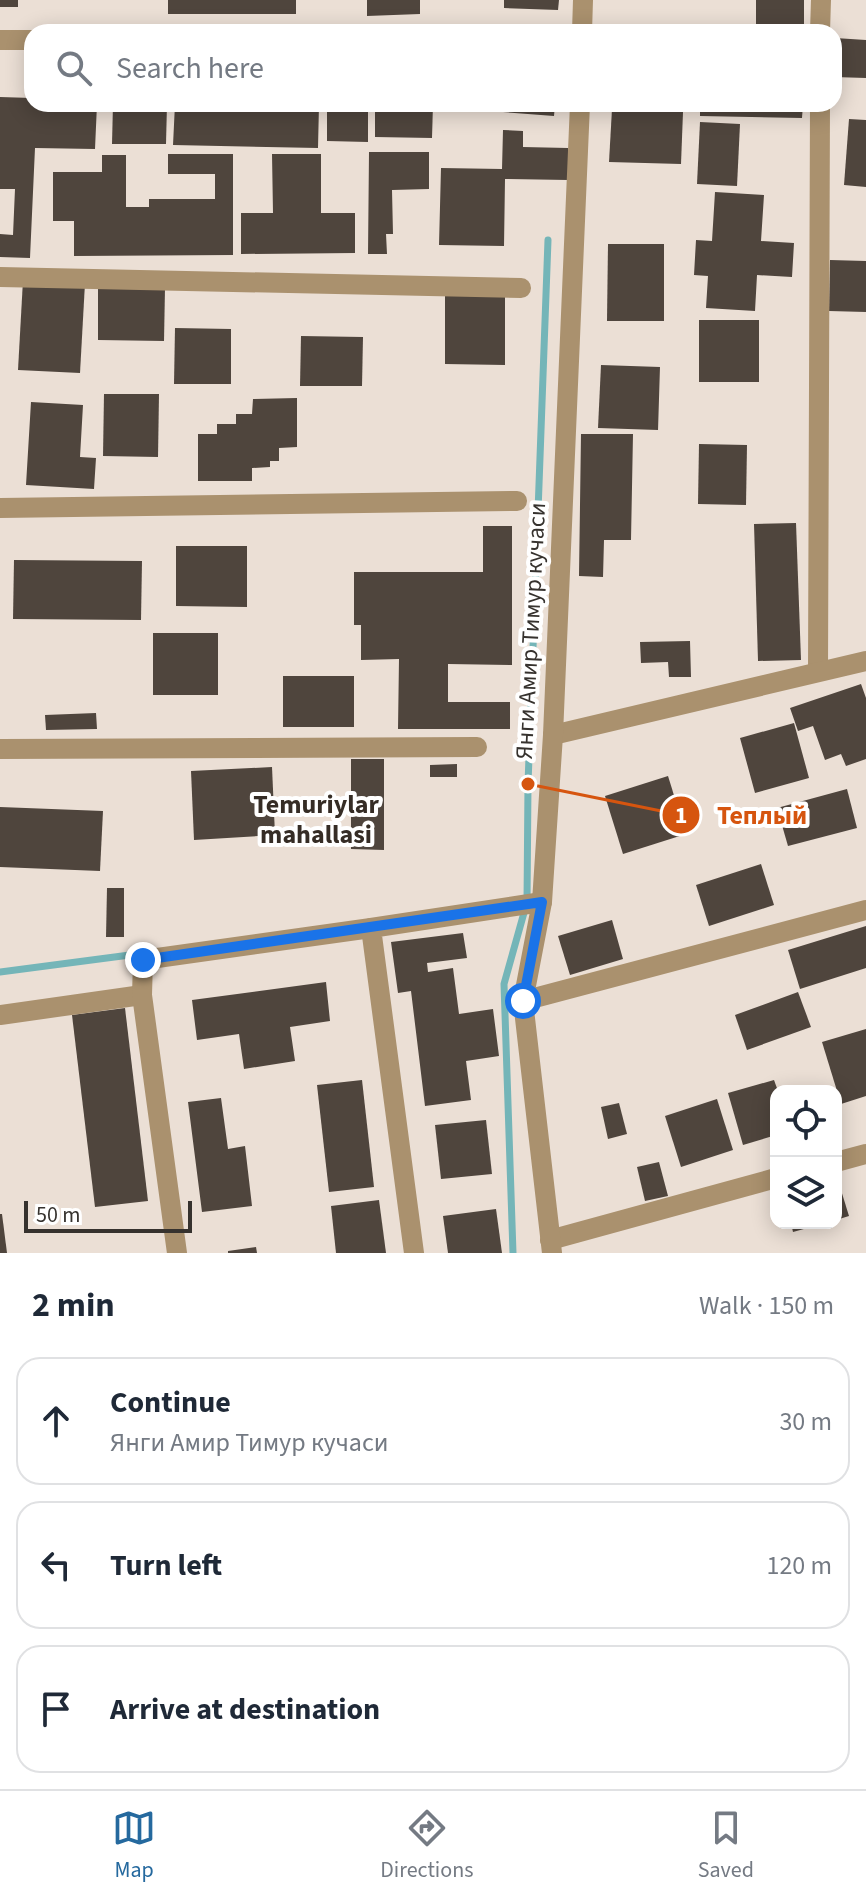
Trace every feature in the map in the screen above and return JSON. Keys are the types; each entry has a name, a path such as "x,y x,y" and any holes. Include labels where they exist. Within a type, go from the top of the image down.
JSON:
{"street":[{"path":"582,24 583,0"},
{"path":"820,24 821,0"},
{"path":"0,40 24,40"},
{"name":"Янги Амир Тимур кучаси","path":"551,1246 523,1001 542,902 553,735 580,112"},
{"path":"818,671 820,112"},
{"path":"0,277 521,288"},
{"path":"0,508 517,501"},
{"path":"553,735 866,661"},
{"path":"0,749 477,747"},
{"path":"177,1253 142,995 143,960 542,902"},
{"path":"523,1001 866,910"},
{"path":"371,928 414,1253"},
{"path":"0,1015 142,995"},
{"path":"842,1160 866,1154"},
{"path":"551,1246 770,1180"}],"building":[{"path":"0,0 18,0 18,7 0,7"},
{"path":"168,0 296,0 296,14 168,14"},
{"path":"367,0 420,0 420,14 367,16"},
{"path":"504,0 559,0 558,10 504,8"},
{"path":"756,0 804,0 804,24 756,24"},
{"path":"842,38 866,40 866,78 842,77"},
{"path":"0,97 24,98 24,112 97,112 95,149 35,148 30,258 0,257 0,234 13,235 15,189 0,189"},
{"path":"113,112 167,112 166,144 112,144"},
{"path":"175,112 319,112 318,148 173,145"},
{"path":"327,112 368,112 368,142 327,141"},
{"path":"375,112 433,112 432,138 375,137"},
{"path":"503,112 554,112 554,116"},
{"path":"612,112 683,112 681,164 609,162"},
{"path":"700,112 802,112 802,118 700,116"},
{"path":"849,119 866,120 866,187 844,185"},
{"path":"700,122 740,124 737,186 697,184"},
{"path":"503,130 523,131 523,147 568,148 568,180 505,179 504,246 439,245 441,168 502,169"},
{"path":"369,152 429,152 429,189 392,190 393,234 386,234 387,254 368,254"},
{"path":"168,154 233,154 233,255 74,256 74,221 53,221 53,172 102,172 102,155 126,155 126,207 149,207 149,199 215,199 215,174 168,174"},
{"path":"272,154 321,154 321,213 355,213 355,253 241,254 241,213 273,213"},
{"path":"715,192 764,195 761,241 794,243 792,277 757,275 755,311 706,308 708,276 694,275 696,240 712,241"},
{"path":"608,244 664,244 664,321 607,321"},
{"path":"830,260 866,261 866,312 829,311"},
{"path":"23,280 85,283 80,373 18,370"},
{"path":"98,287 165,288 164,341 98,340"},
{"path":"445,293 505,293 505,365 445,364"},
{"path":"699,320 759,320 759,382 699,382"},
{"path":"175,328 231,329 231,384 174,384"},
{"path":"301,336 363,337 362,386 300,386"},
{"path":"601,365 660,367 658,430 598,428"},
{"path":"104,394 159,394 158,457 103,456"},
{"path":"297,398 297,447 279,448 279,461 270,461 270,467 252,468 252,481 198,481 198,434 217,434 217,424 236,424 236,414 252,414 253,399"},
{"path":"31,402 83,405 80,457 96,458 94,489 26,485"},
{"path":"581,434 633,434 631,540 604,540 603,577 579,576"},
{"path":"699,444 747,445 746,505 698,504"},
{"path":"796,523 801,660 758,661 754,524"},
{"path":"483,526 512,526 512,665 448,664 448,702 510,702 510,729 398,729 399,659 361,660 361,625 354,625 354,572 483,572"},
{"path":"176,546 247,546 247,607 176,606"},
{"path":"14,560 142,561 141,620 13,619"},
{"path":"153,633 218,633 218,695 153,695"},
{"path":"690,641 691,677 669,677 668,662 641,663 640,642"},
{"path":"283,676 354,676 354,727 283,727"},
{"path":"861,684 866,698 866,759 846,766 841,754 825,760 813,726 798,731 790,708"},
{"path":"96,713 97,729 46,730 45,715"},
{"path":"794,723 809,778 755,793 740,738"},
{"path":"351,759 384,759 384,850 351,849"},
{"path":"457,764 457,777 430,777 430,765"},
{"path":"272,767 275,835 194,840 191,771"},
{"path":"668,776 686,834 623,854 605,796"},
{"path":"847,789 857,828 788,846 777,808"},
{"path":"0,807 103,811 100,871 0,867"},
{"path":"761,864 774,905 709,926 696,885"},
{"path":"107,888 124,888 124,937 106,937"},
{"path":"612,920 623,959 570,975 558,936"},
{"path":"866,926 866,968 800,989 788,950"},
{"path":"463,933 467,958 427,963 428,972 453,968 459,1014 493,1009 499,1056 466,1061 471,1100 425,1106 411,991 398,993 391,942"},
{"path":"326,982 330,1021 290,1027 295,1061 244,1069 239,1034 197,1040 192,1000"},
{"path":"798,992 811,1027 747,1050 735,1015"},
{"path":"125,1008 148,1201 95,1207 72,1015"},
{"path":"866,1029 866,1096 842,1104 842,1085 835,1085 822,1042"},
{"path":"362,1080 374,1187 329,1192 317,1085"},
{"path":"774,1080 776,1085 770,1085 770,1137 743,1145 728,1093"},
{"path":"221,1098 228,1149 245,1146 252,1206 202,1212 188,1102"},
{"path":"717,1099 733,1150 681,1167 665,1116"},
{"path":"619,1103 627,1134 608,1139 601,1107"},
{"path":"486,1120 492,1174 441,1179 435,1125"},
{"path":"659,1162 668,1196 645,1201 637,1167"},
{"path":"842,1193 849,1216 842,1218"},
{"path":"379,1200 386,1253 336,1253 331,1206"},
{"path":"496,1209 502,1253 448,1253 443,1216"},
{"path":"2,1214 7,1253 0,1253"},
{"path":"256,1247 257,1253 228,1253 228,1251"}],"waterway":[{"path":"513,1253 504,984 527,902 528,784 548,240"},
{"path":"0,972 145,953"}],"place":[{"name":"Теплый","path":"528,784"}],"district":[{"name":"Temuriylar mahallasi","path":"316,819"}],"route":[{"path":"143,960 526,907 542,902 523,1001"}]}
